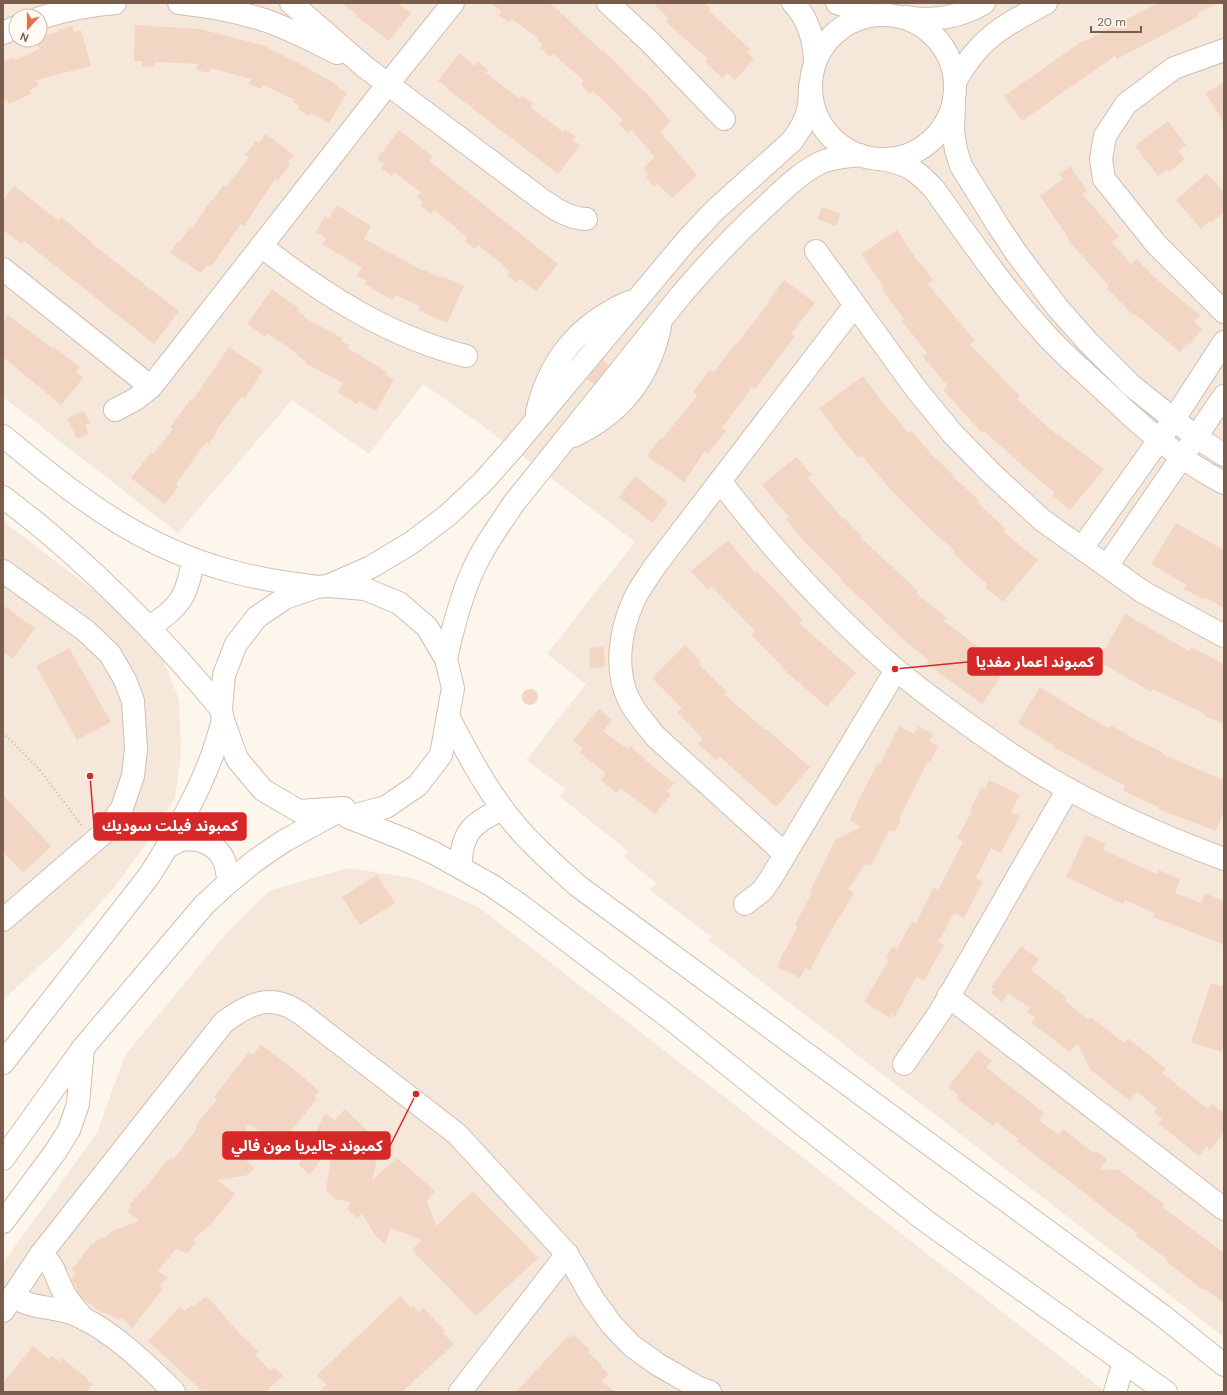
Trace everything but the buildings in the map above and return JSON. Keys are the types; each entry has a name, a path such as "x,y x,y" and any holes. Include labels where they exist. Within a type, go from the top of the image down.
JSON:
{"street":[{"path":"48,16 91,5 115,3"},
{"path":"179,3 209,7 262,19 315,42 366,67"},
{"path":"291,3 366,67 540,199 558,211 575,218 586,219"},
{"path":"115,410 136,399 151,387 388,84 454,3"},
{"path":"608,3 650,42 724,119"},
{"path":"3,1063 149,876 168,847 200,785 213,753 222,715 224,675 236,644 257,617 285,598 322,586 371,567 411,544 448,515 482,483 513,448 686,241 714,212 792,141 801,130 807,117 810,105 810,86 815,61 810,29 806,19 793,3"},
{"path":"837,3 871,15 896,16 913,19 948,17 970,10 984,3"},
{"path":"446,659 456,617 470,576 490,538 514,503 662,318 706,266 783,190 818,164 829,159 900,157 919,150 934,137 947,121 963,68 973,54 997,31 1046,3"},
{"path":"815,61 828,39 848,24 871,15"},
{"path":"896,16 920,24 939,41 951,63 955,92 953,131 956,150 961,166 1017,254 1057,307 1087,341 1132,386 1196,437 1224,455"},
{"path":"1224,50 1174,68 1126,104 1105,136 1101,159 1104,179 1156,244 1224,312"},
{"path":"810,86 814,110 827,132 842,146 870,157 896,161 911,168 923,177 934,189 1004,286 1047,337 1159,440 1202,472 1224,484"},
{"path":"261,246 293,271 339,302 382,325 419,342 466,356"},
{"path":"816,251 916,390 952,433 991,473 1042,520 1143,592 1224,636"},
{"path":"3,269 151,387"},
{"path":"535,420 541,394 550,374 569,345 588,325 612,310 637,299"},
{"path":"785,854 656,737 634,710 624,685 621,671 622,640 634,599 655,566 855,305"},
{"path":"622,317 647,337"},
{"path":"565,440 590,428 612,412 631,393 646,370 657,345 662,318"},
{"path":"1082,548 1174,419 1224,342"},
{"path":"556,396 584,417"},
{"path":"1107,566 1224,396"},
{"path":"3,436 82,498 117,522 154,542 193,559 233,572 275,581 365,589 399,603 427,627 446,659 453,688 441,755 418,785 386,807 346,812 299,810 263,790 237,759 222,715 149,627 52,536 3,497"},
{"path":"720,481 744,513 806,584 842,621 896,670 974,729 1012,755 1068,789 1100,806 1163,836 1224,859"},
{"path":"149,627 167,616 181,600 190,580 193,559"},
{"path":"3,571 86,631 110,654 125,680 133,700 136,749 133,776 122,808 106,831 5,914"},
{"path":"745,904 762,891 896,670"},
{"path":"448,716 464,749 482,780 503,809 526,837 578,886 1163,1316 1224,1365"},
{"path":"904,1064 940,1012 1068,789"},
{"path":"461,868 460,854 464,840 471,829 481,819 503,809"},
{"path":"346,812 461,868 491,885 548,925 671,1019 927,1222 1124,1362 1160,1390"},
{"path":"3,1158 83,1048 204,905 256,860 284,841 346,812"},
{"path":"168,847 180,841 194,839 207,843 218,851 225,863 229,882"},
{"path":"948,996 1224,1209"},
{"path":"8,1304 41,1254 224,1022 253,1004 269,1001 285,1004 299,1012 457,1134 567,1254 593,1299 611,1324 632,1346 656,1364 697,1387 710,1392"},
{"path":"3,1038 30,1027"},
{"path":"3,1222 56,1151 69,1130 78,1104 83,1048"},
{"path":"41,1254 47,1259 55,1271 67,1299 84,1319"},
{"path":"460,1392 567,1254"},
{"path":"8,1304 27,1304 55,1309 84,1319 111,1336 136,1356 160,1377 174,1392"},
{"path":"1115,1392 1124,1362"}],"path":[{"path":"3,733 39,769 94,842"}],"shaded area":[{"path":"3,3 1224,3 1224,1337 709,941 711,937 650,890 656,883 624,857 628,851 560,797 565,789 526,760 586,684 547,654 635,542 479,423 423,384 369,454 292,400 178,533 3,397"},
{"path":"3,521 109,602 160,651 179,700 181,754 175,798 146,844 113,889 61,946 3,1000"},
{"path":"348,868 413,878 480,908 1106,1392 3,1392 3,1263 97,1133 125,1055 223,937 269,891"}],"place":[{"name":"كمبوند اعمار مفديا","path":"895,669"},
{"name":"كمبوند فيلت سوديك","path":"90,776"},
{"name":"كمبوند جاليريا مون فالي","path":"416,1094"}]}
